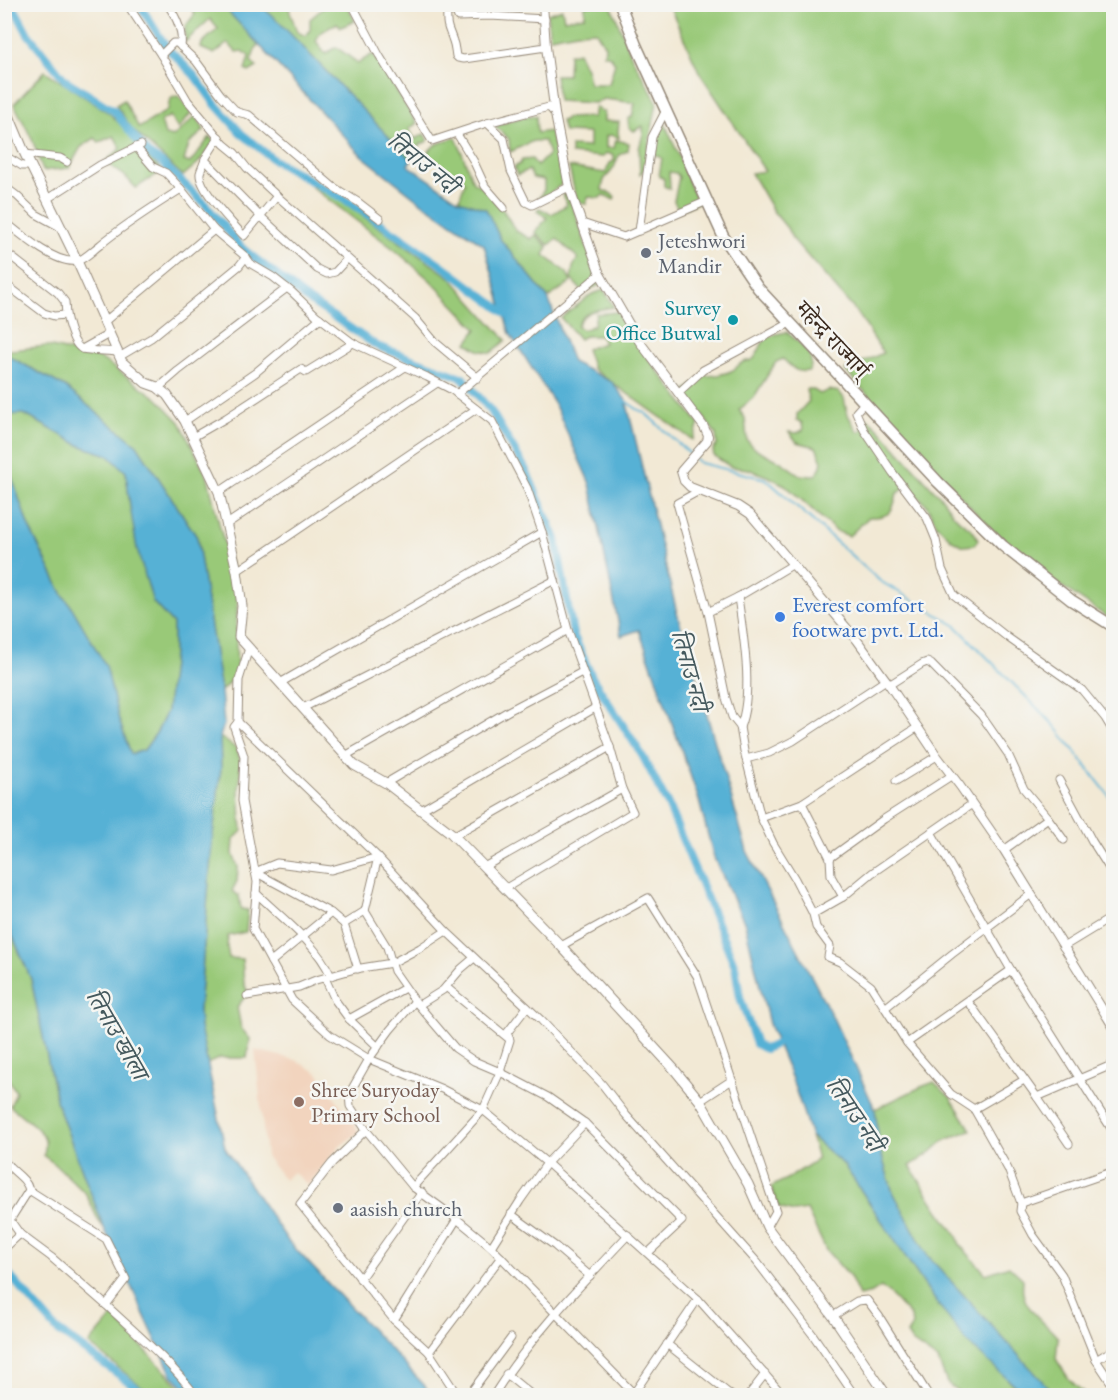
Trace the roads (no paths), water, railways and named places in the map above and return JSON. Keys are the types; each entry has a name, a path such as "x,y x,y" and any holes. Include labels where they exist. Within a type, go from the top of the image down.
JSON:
{"highway":[{"name":"महेन्द्र राज्मार्ग्","path":"620,4 636,45 723,236 758,288 938,482 1003,546 1071,600 1113,627"}],"main road":[{"path":"4,104 7,115 77,261 118,355 122,362 146,383 157,387 167,395 185,421 219,492 237,571 242,606 239,637 354,765 386,783 421,810 453,836 506,888 674,1069 700,1101 748,1184 767,1227 833,1316 887,1395"}],"street":[{"path":"127,4 188,101 224,144 346,259 415,318 435,342 478,378"},
{"path":"167,4 180,31 179,45"},
{"path":"352,4 379,55 432,141 487,123 549,107 555,114"},
{"path":"543,4 555,114 569,187 600,274 639,341 704,427 708,436 707,441 681,471 686,485 744,509 750,514 857,640 1004,850 1113,1028"},
{"path":"544,19 458,17 456,12 451,11 447,12 446,17 448,31 458,58 546,47"},
{"path":"161,55 173,43 179,45 237,112 249,115 332,186 380,219"},
{"path":"639,231 652,137 666,110"},
{"path":"487,123 504,139 511,171 526,202 532,205 569,187"},
{"path":"457,134 485,186 504,208"},
{"path":"219,137 200,175 203,186 243,236 277,196"},
{"path":"47,199 100,165 138,146 153,166 166,173 181,189 214,230 246,256 251,264 273,277 320,318 353,343 452,390 492,421 527,488 542,532 568,630 610,747 621,789 633,812 506,888"},
{"path":"26,154 60,158 67,162"},
{"path":"4,156 22,166 31,166"},
{"path":"206,159 206,162 260,216 317,269 327,274 335,272 346,259"},
{"path":"4,186 36,214 60,227"},
{"path":"4,221 36,246 58,258 77,261 84,258 130,221 181,189"},
{"path":"582,223 624,237 707,201"},
{"path":"104,322 214,230"},
{"path":"4,251 58,293 65,302 69,329 76,344 82,349 118,355 159,331 239,266 246,256"},
{"path":"457,394 600,274"},
{"path":"4,283 44,313 54,316 66,315"},
{"path":"157,387 164,384 286,288"},
{"path":"185,421 255,373 320,318"},
{"path":"678,393 703,370 790,323"},
{"path":"82,349 109,334"},
{"path":"193,437 301,369 306,372 353,343"},
{"path":"219,492 405,367"},
{"path":"227,524 437,383"},
{"path":"865,402 856,412 864,430 927,518 936,540 942,569 954,596 1082,690 1105,718 1113,733"},
{"path":"237,571 476,409"},
{"path":"699,491 677,503 708,612 726,698 732,717 740,727 761,818 813,914 816,927 830,946 828,957 840,962 871,986 908,1043 951,1094 974,1109 1008,1168 1021,1203 1020,1211 1062,1275 1096,1360 1113,1387"},
{"path":"280,683 542,532"},
{"path":"708,612 792,565"},
{"path":"303,708 555,580"},
{"path":"738,597 747,682 744,717 740,727"},
{"path":"345,756 568,630"},
{"path":"249,648 239,680 238,722 234,727 244,756 242,801 257,882 253,929 292,1000 330,1035 369,1059 442,1089 483,1110 547,1163 698,1299 784,1395"},
{"path":"746,759 769,753 793,741 887,683 927,662 981,715 1008,754 1024,789 1064,840"},
{"path":"386,783 510,710 582,672"},
{"path":"421,810 595,708"},
{"path":"238,722 378,857 446,931 541,1020 602,1084 633,1123 757,1262 855,1395"},
{"path":"761,818 802,803 918,727"},
{"path":"453,836 610,747"},
{"path":"896,781 937,756"},
{"path":"830,858 884,819 951,776"},
{"path":"1059,780 1113,876"},
{"path":"484,867 621,789"},
{"path":"802,803 830,858 831,876 843,897"},
{"path":"813,914 843,897 872,873 972,804"},
{"path":"1004,850 1048,818"},
{"path":"931,832 1011,970 1113,1133"},
{"path":"255,872 277,862 331,870 378,857"},
{"path":"344,924 365,911 378,857"},
{"path":"255,872 331,914 344,924 358,969"},
{"path":"256,893 302,937 325,963 335,1000 349,1019 378,1047"},
{"path":"885,1008 1030,895"},
{"path":"561,946 648,898 697,976 776,1211 767,1227"},
{"path":"365,911 387,947 394,971 405,988 455,1048 474,1061 548,1096 585,1123 682,1221 648,1253"},
{"path":"271,962 331,914"},
{"path":"1063,947 1113,916"},
{"path":"247,996 286,990 358,969 392,963 446,931"},
{"path":"474,958 437,995 417,1003 378,1047 348,1094 350,1106 366,1130 413,1187 491,1247 634,1395 698,1299"},
{"path":"908,1043 1011,970"},
{"path":"446,987 510,1040"},
{"path":"349,1019 405,988"},
{"path":"968,1001 1069,1144"},
{"path":"413,1187 483,1110 500,1072 510,1040 507,1033 527,1007"},
{"path":"1037,1097 1113,1064"},
{"path":"700,1101 732,1080"},
{"path":"974,1109 1024,1080"},
{"path":"491,1247 547,1163 585,1123"},
{"path":"366,1130 332,1163 300,1204 394,1320 429,1352 458,1395"},
{"path":"4,1160 27,1182 29,1191 106,1239 126,1279 106,1305"},
{"path":"1021,1203 1113,1171"},
{"path":"29,1191 7,1218 20,1234 51,1257 106,1305 170,1366 196,1395"},
{"path":"360,1279 422,1192"},
{"path":"511,1214 555,1246 590,1276"},
{"path":"394,1320 457,1219"},
{"path":"4,1249 20,1234"},
{"path":"493,1395 506,1374 555,1314 628,1235"},
{"path":"429,1352 501,1257"},
{"path":"833,1316 858,1301 867,1300 929,1395"},
{"path":"468,1395 511,1338"},
{"path":"667,1344 732,1395"},
{"path":"1096,1360 1113,1349"},
{"path":"506,1374 532,1395"},
{"path":"748,1395 765,1374"}],"water":[{"name":"तिनाउ नदी","path":"222,5 260,5 411,160 408,165 459,200 486,209 501,240 548,298 572,362 612,382 626,400 677,613 747,851 834,1020 875,1109 880,1150 892,1190 927,1255 1055,1395 1025,1395 965,1340 932,1296 844,1165 811,1136 792,1079 769,1024 745,924 714,858 698,797 639,630 621,636 590,484 554,403 510,334 484,245 422,203 361,155"},
{"name":"तिनाउ खोला","path":"5,354 65,387 137,445 197,537 224,724 220,737 221,768 212,843 199,1010 200,1027 225,1148 288,1241 431,1395 192,1395 172,1375 104,1228 57,1104 31,979 5,918 4,460 28,525 63,595 106,666 119,720 131,754 144,750 157,732 167,711 173,654 173,624 153,602 137,549 126,472 108,455 81,446 24,414 5,415"}],"waterway":[{"path":"12,4 28,34 65,80 114,111 147,153 162,163 204,203 243,249 307,299 377,346 463,378 491,411 526,470 556,539 573,634 593,679 642,755 668,805 735,966 740,997 756,1044 765,1049 780,1042"},
{"path":"139,4 167,48 194,75 215,104 241,133 274,160 350,203 439,263 507,314 512,315"},
{"path":"624,400 644,412 691,455"},
{"path":"695,459 700,463 766,479 880,581 955,625 1055,726 1114,802"},
{"path":"4,1269 57,1330 143,1392 144,1396"}],"place":[{"name":"Jeteshwori Mandir","path":"646,253"},
{"name":"Survey Office Butwal","path":"733,320"},
{"name":"Everest comfort footware pvt. Ltd.","path":"780,617"},
{"name":"Shree Suryoday Primary School","path":"299,1102"},
{"name":"aasish church","path":"338,1208"}]}
